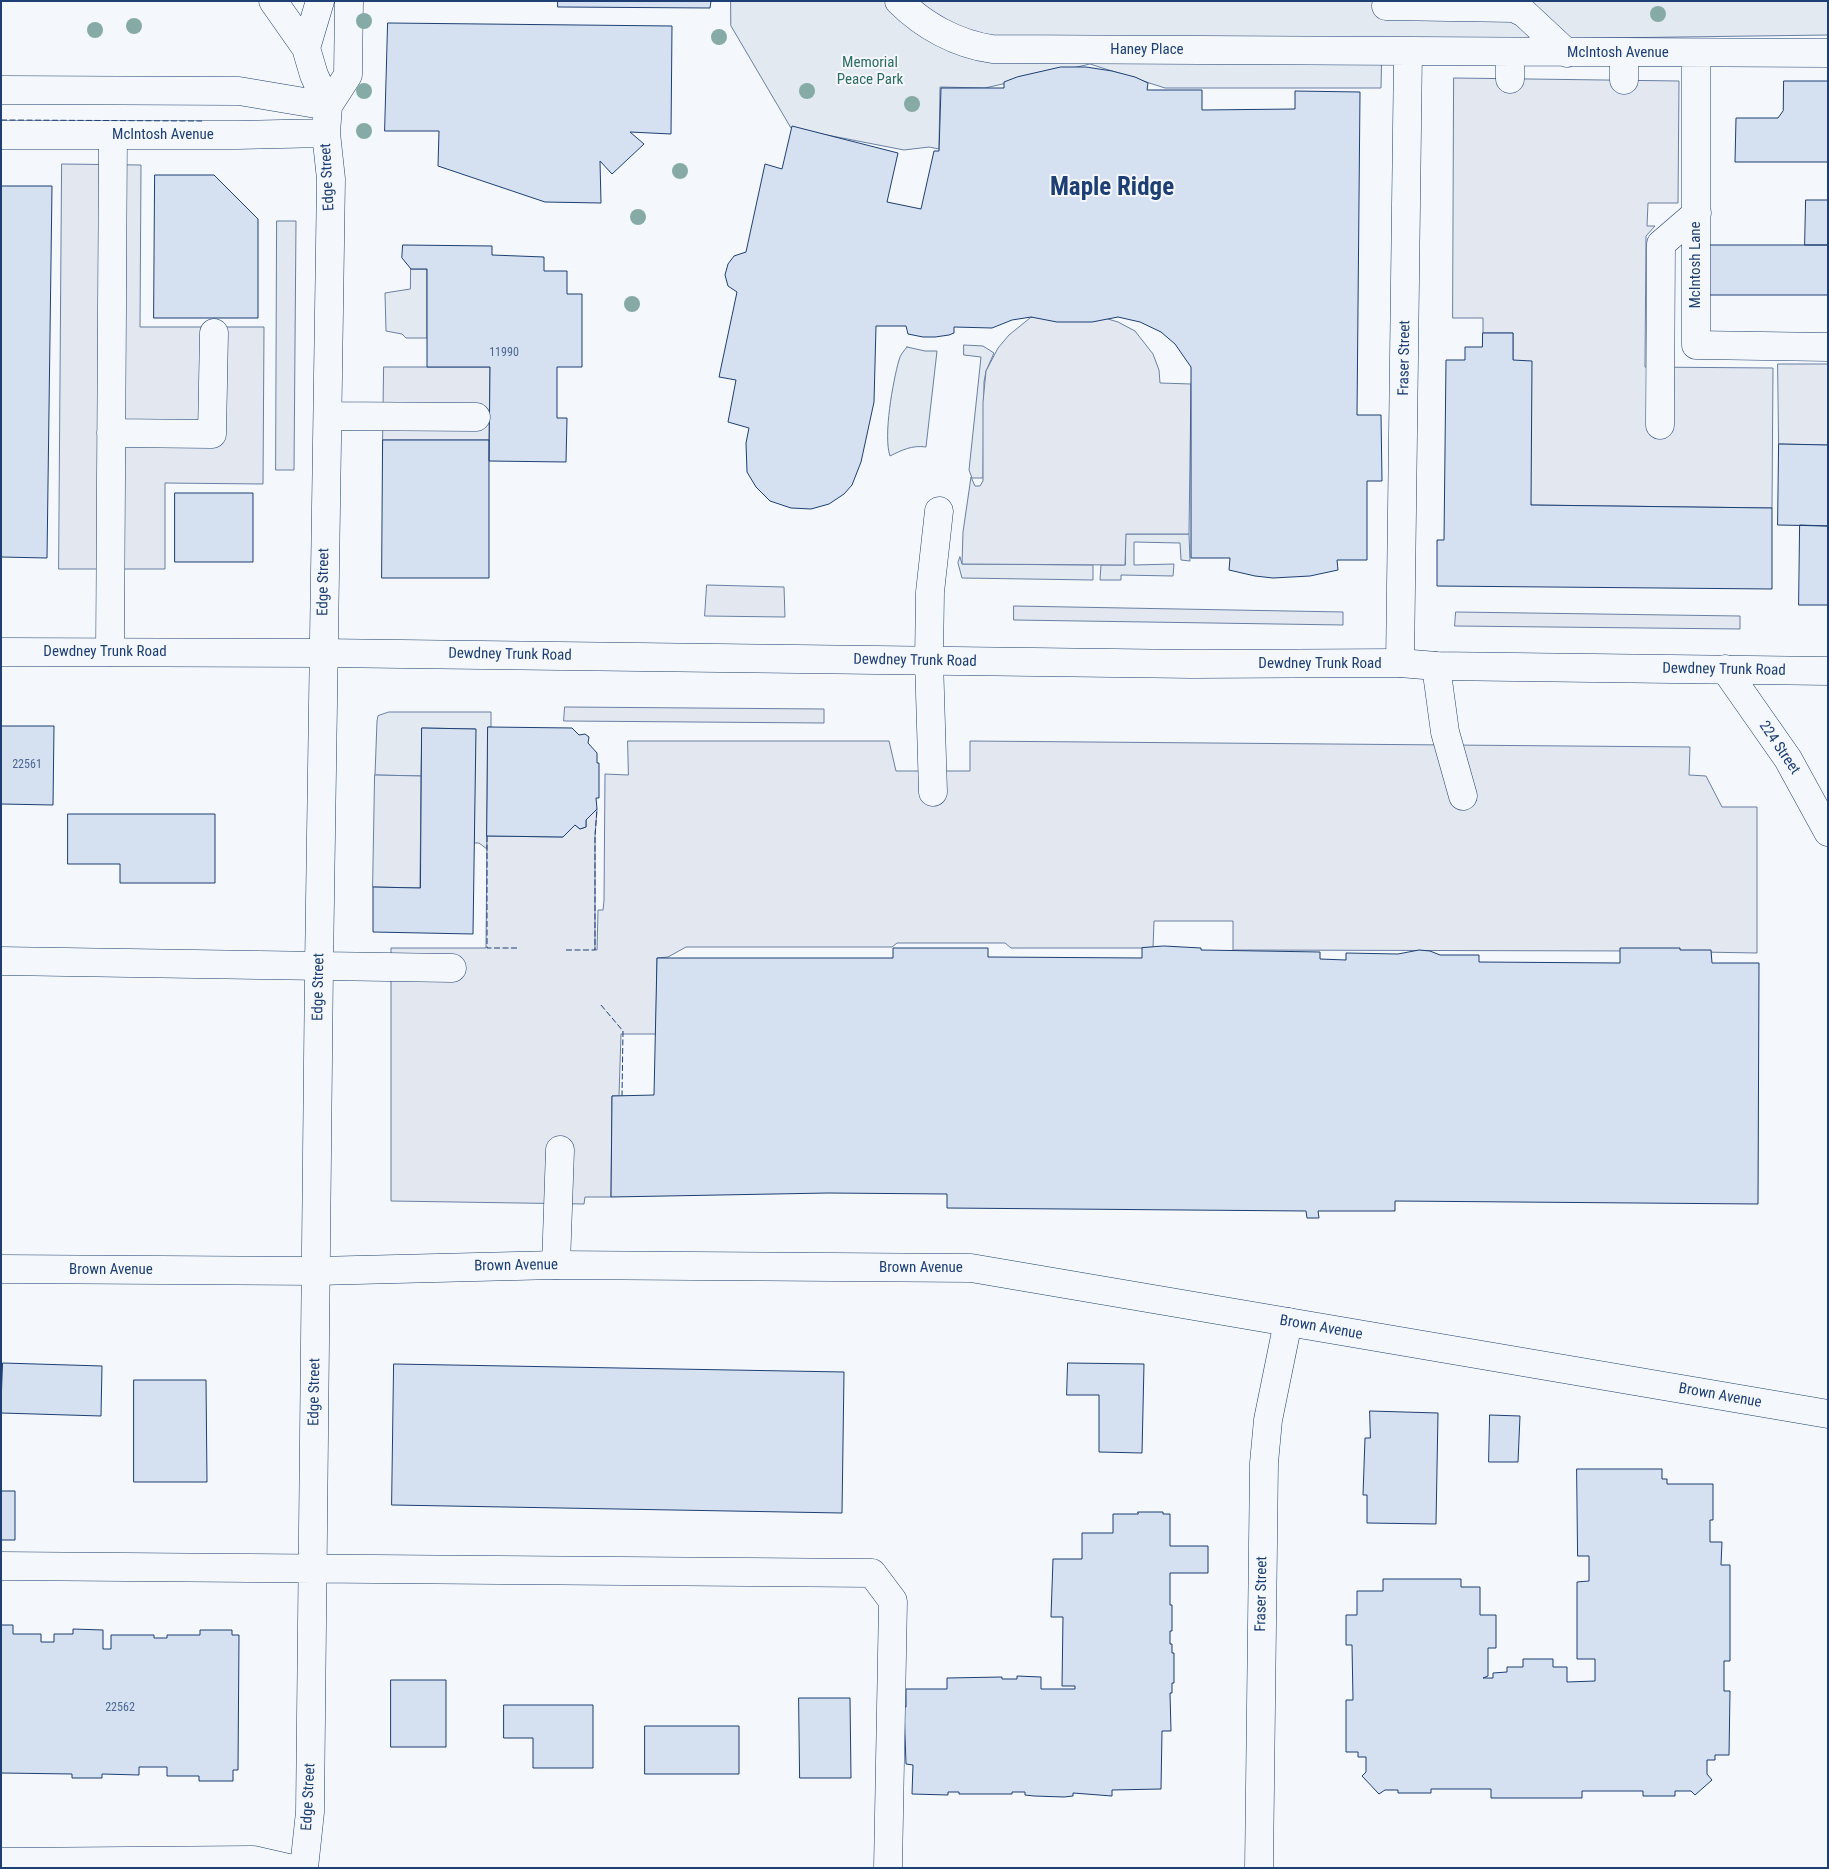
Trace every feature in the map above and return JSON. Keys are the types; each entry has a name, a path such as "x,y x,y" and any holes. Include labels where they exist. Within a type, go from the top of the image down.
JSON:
{"street":[{"name":"Edge Street","path":"274,1 306,48 314,75 328,106 326,133 331,179 323,653 310,1812 304,1868"},
{"path":"306,48 320,1"},
{"name":"Edge Street","path":"328,106 348,75 349,1"},
{"name":"Haney Place","path":"899,1 918,18 948,36 992,49 1408,52"},
{"path":"1386,6 1514,8 1524,14 1566,53"},
{"name":"McIntosh Avenue","path":"1408,52 1510,66 1566,53 1828,53"},
{"name":"Fraser Street","path":"1400,663 1408,52"},
{"path":"1624,53 1624,80"},
{"name":"McIntosh Lane","path":"1696,53 1696,345 1828,347"},
{"path":"1,90 239,92 328,106"},
{"name":"McIntosh Avenue","path":"1,135 326,133"},
{"path":"110,652 113,135"},
{"path":"1660,425 1661,244 1697,213"},
{"path":"112,433 212,434 214,333"},
{"path":"328,416 476,417"},
{"path":"933,792 929,660 930,592 939,511"},
{"name":"Dewdney Trunk Road","path":"1,652 323,653 1192,664 1400,663 1436,666 1828,672"},
{"path":"1436,666 1445,732 1463,796"},
{"name":"224 Street","path":"1724,669 1788,759 1828,832"},
{"path":"1,961 452,968"},
{"path":"556,1265 560,1150"},
{"name":"Brown Avenue","path":"1,1269 317,1271 556,1265 971,1268 1828,1414"},
{"name":"Fraser Street","path":"1259,1868 1264,1463 1268,1420 1288,1322"},
{"path":"1,1566 872,1573 893,1601 888,1868"},
{"path":"1,1862 253,1860 288,1868"}],"green space":[{"name":"Memorial Peace Park","path":"731,1 1828,1 1828,35 1382,41 1381,88 1165,88 1090,64 985,88 940,87 939,149 929,147 904,150 791,128 731,26"},
{"path":"411,269 427,269 427,338 406,338 402,334 386,331 385,293 410,289"},
{"path":"964,345 983,346 994,353 986,371 984,382 983,478 972,478 969,470 981,357 964,355"},
{"path":"907,347 925,351 937,351 926,447 912,447 890,456 888,422 892,394 900,358"},
{"path":"1126,534 1189,534 1190,561 1181,560 1180,543 1134,542 1134,565 1174,564 1173,576 1121,575 1121,580 1100,580 1101,565 1125,565"},
{"path":"960,557 962,564 1093,565 1093,580 962,578 958,563"},
{"path":"389,712 491,712 491,727 488,727 487,849 479,843 474,843 475,729 422,728 421,776 375,775 378,716"}],"shaded area":[{"path":"1454,78 1679,81 1678,203 1648,203 1647,226 1655,226 1646,236 1645,367 1773,368 1772,508 1531,505 1513,360 1513,333 1483,333 1483,318 1453,318"},
{"path":"62,164 141,165 140,327 264,327 263,484 165,483 165,569 59,569"},
{"path":"277,221 296,221 294,470 276,470"},
{"path":"1041,315 1098,316 1118,322 1135,331 1153,354 1159,370 1160,383 1191,384 1189,534 1126,534 1125,565 962,564 963,532 971,477 975,486 980,486 983,481 983,402 986,371 998,348 1009,335 1030,318"},
{"path":"1778,364 1828,364 1828,445 1779,444"},
{"path":"384,367 490,367 489,440 383,440"},
{"path":"707,585 784,587 785,617 705,616"},
{"path":"1014,606 1343,612 1343,625 1014,620"},
{"path":"1456,612 1740,616 1740,629 1455,626"},
{"path":"565,707 824,709 824,723 564,721"},
{"path":"628,741 889,741 896,771 970,771 970,741 1690,747 1689,775 1706,776 1722,807 1757,807 1757,953 1233,950 1233,921 1154,921 1153,948 1011,948 1005,943 897,943 892,947 686,947 668,957 657,958 656,1034 621,1034 619,1096 612,1096 611,1197 585,1197 584,1204 391,1201 391,948 486,948 487,836 563,837 575,825 580,829 586,827 586,820 597,809 595,836 595,950 597,950 598,910 603,910 604,901 605,774 628,775"},
{"path":"375,775 421,776 420,888 373,887"}],"building":[{"path":"558,1 711,1 710,8 558,7"},
{"path":"388,23 672,26 671,134 630,132 644,144 612,174 600,161 601,203 545,202 438,166 439,131 385,131"},
{"path":"1061,67 1086,67 1135,77 1148,83 1147,90 1202,90 1202,110 1295,109 1295,91 1360,92 1357,415 1381,415 1382,481 1367,481 1367,560 1337,560 1338,570 1310,576 1273,578 1229,570 1230,558 1191,558 1191,367 1175,344 1161,332 1140,322 1118,317 1092,322 1057,322 1031,317 1012,320 992,328 954,327 954,333 935,337 908,334 906,326 876,326 874,402 861,462 852,485 844,494 829,504 811,509 791,508 770,501 756,487 747,472 746,443 749,428 728,422 736,380 719,377 737,292 728,286 725,275 728,264 734,256 746,252 765,164 782,169 792,126 898,153 887,202 921,209 934,151 939,151 941,88 1004,88 1004,82 1017,77"},
{"path":"1784,81 1828,81 1828,162 1735,162 1736,118 1778,118 1783,111"},
{"path":"155,175 214,175 258,219 258,318 154,318"},
{"path":"1,186 52,186 47,558 1,557"},
{"path":"1806,200 1828,200 1828,245 1805,245"},
{"path":"403,245 492,246 492,255 544,257 544,271 567,271 567,294 582,294 582,367 557,367 557,418 567,418 566,462 489,461 490,367 427,367 427,269 411,269 402,258"},
{"path":"1708,245 1828,245 1828,295 1707,295"},
{"path":"1483,333 1513,333 1513,360 1532,361 1531,505 1772,508 1772,589 1437,586 1437,540 1444,540 1446,360 1465,360 1465,347 1482,347"},
{"path":"383,440 489,440 489,578 382,578"},
{"path":"1779,444 1828,445 1828,526 1778,525"},
{"path":"175,493 253,493 253,562 175,562"},
{"path":"1800,525 1828,526 1828,605 1799,605"},
{"path":"1,726 54,726 53,805 1,804"},
{"path":"488,727 572,728 579,735 585,734 589,737 588,743 597,753 597,763 599,763 599,798 596,798 597,809 586,820 586,827 580,829 575,825 563,837 487,836"},
{"path":"422,728 476,729 473,934 373,932 373,887 420,888"},
{"path":"68,814 215,814 215,883 120,883 120,864 68,864"},
{"path":"1164,946 1201,948 1201,950 1320,952 1320,959 1346,960 1346,953 1398,954 1419,950 1430,951 1440,955 1479,955 1479,962 1620,963 1620,948 1680,948 1680,950 1711,950 1712,963 1759,963 1758,1204 1395,1201 1395,1211 1318,1211 1319,1218 1307,1218 1306,1211 947,1208 947,1194 828,1193 611,1197 612,1096 654,1095 657,958 893,958 893,948 988,948 988,957 1142,958 1142,948"},
{"path":"3,1363 102,1366 101,1416 1,1413"},
{"path":"1068,1363 1144,1364 1142,1453 1099,1452 1099,1395 1067,1395"},
{"path":"394,1364 844,1372 842,1513 392,1505"},
{"path":"134,1380 206,1380 207,1482 134,1482"},
{"path":"1370,1411 1438,1413 1436,1524 1367,1523 1367,1495 1363,1495 1365,1438 1370,1438"},
{"path":"1490,1415 1520,1416 1518,1462 1489,1462"},
{"path":"1577,1469 1662,1469 1662,1479 1667,1479 1667,1484 1713,1484 1713,1520 1710,1520 1710,1542 1722,1542 1721,1565 1730,1565 1730,1661 1724,1661 1724,1691 1730,1691 1729,1755 1715,1755 1715,1760 1707,1760 1707,1774 1712,1780 1695,1795 1691,1791 1675,1791 1675,1796 1643,1796 1643,1791 1582,1791 1582,1798 1491,1798 1491,1789 1431,1789 1431,1793 1398,1793 1398,1790 1385,1790 1379,1794 1362,1776 1366,1772 1366,1757 1358,1757 1358,1752 1346,1752 1346,1700 1353,1700 1352,1645 1346,1645 1346,1615 1357,1615 1357,1591 1383,1591 1383,1579 1461,1579 1461,1587 1480,1587 1480,1615 1496,1615 1496,1648 1488,1648 1488,1676 1483,1678 1493,1678 1493,1673 1507,1672 1507,1667 1523,1667 1523,1659 1553,1659 1553,1667 1567,1667 1567,1682 1595,1681 1595,1659 1577,1659 1577,1582 1589,1581 1589,1556 1578,1556"},
{"path":"1,1491 15,1491 15,1540 1,1540"},
{"path":"1138,1512 1163,1512 1163,1514 1170,1514 1170,1546 1208,1546 1208,1573 1170,1573 1172,1631 1170,1631 1170,1644 1172,1644 1172,1653 1174,1653 1174,1683 1172,1683 1172,1693 1170,1693 1171,1731 1162,1731 1161,1789 1112,1790 1112,1796 1073,1793 1073,1796 1064,1797 1025,1795 1025,1792 1012,1792 1012,1794 959,1794 959,1792 948,1792 948,1795 912,1794 913,1765 906,1764 904,1707 906,1707 906,1689 947,1689 947,1678 1002,1677 1002,1679 1017,1679 1017,1676 1041,1677 1041,1689 1075,1689 1075,1686 1062,1686 1063,1617 1051,1617 1053,1559 1082,1559 1082,1533 1113,1533 1113,1514 1138,1514"},
{"path":"1,1625 13,1625 13,1634 41,1634 41,1642 54,1642 54,1634 73,1634 73,1629 103,1630 103,1649 111,1649 111,1635 154,1635 154,1638 167,1638 167,1635 200,1635 200,1630 232,1630 232,1635 239,1635 238,1770 233,1770 233,1781 199,1781 199,1776 167,1776 167,1767 139,1767 139,1775 102,1774 102,1778 72,1778 72,1774 1,1773"},
{"path":"391,1680 446,1680 446,1747 391,1747"},
{"path":"799,1698 850,1698 851,1778 800,1778"},
{"path":"504,1705 593,1705 593,1768 533,1768 533,1738 504,1738"},
{"path":"645,1726 739,1726 739,1774 645,1774"}],"fence":[{"path":"1,120 202,121"},
{"path":"566,950 595,950 595,836 597,809"},
{"path":"487,836 487,948 519,948"},
{"path":"601,1005 623,1031 622,1096"}],"district":[{"name":"Maple Ridge","path":"1112,189"}]}
